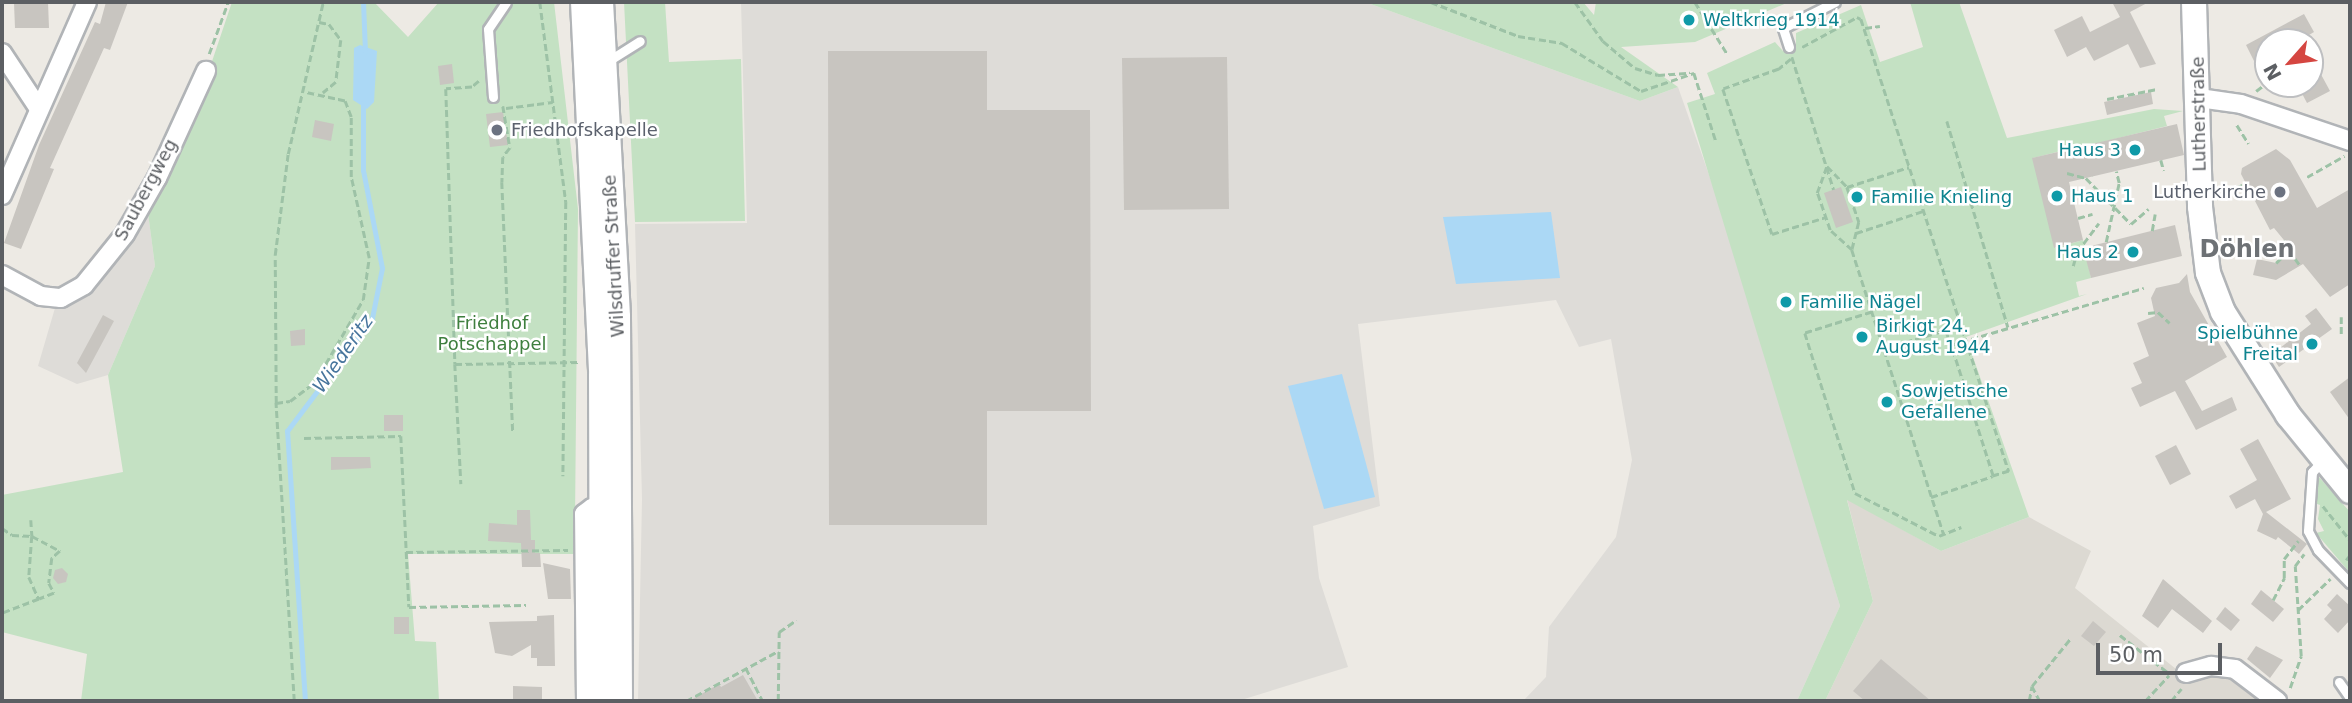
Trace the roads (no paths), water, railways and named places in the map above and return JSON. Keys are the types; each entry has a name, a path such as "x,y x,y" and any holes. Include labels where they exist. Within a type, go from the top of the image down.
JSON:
{"main road":[{"name":"Wilsdruffer Straße","path":"583,2 596,63 618,317 602,701"},
{"name":"Wilsdruffer Straße","path":"596,63 601,2"},
{"name":"Lutherstraße","path":"2194,2 2205,260 2216,296 2288,415 2350,491"},
{"name":"Lutherstraße","path":"2197,27 2207,2"},
{"name":"Wilsdruffer Straße","path":"610,510 620,701"}],"street":[{"path":"2,195 87,2"},
{"path":"2,53 39,109"},
{"name":"Saubergweg","path":"2,275 41,296 61,298 83,285 103,266 138,211 205,71"},
{"path":"2199,98 2241,104 2349,146"},
{"path":"586,701 584,514 610,510"},
{"path":"2178,674 2211,666 2235,669 2283,698"}],"lane":[{"path":"493,97 488,29 506,2"},
{"path":"1789,47 1783,29 1835,2"},
{"path":"596,63 640,41"},
{"path":"2323,460 2312,472 2305,522 2314,543 2350,583"},
{"path":"2339,682 2350,698"}],"water":[{"path":"360,45 377,51 374,102 367,109 353,100 354,48"},
{"path":"1551,212 1560,278 1456,284 1443,217"},
{"path":"1342,374 1375,497 1324,509 1288,386"}],"waterway":[{"name":"Wiederitz","path":"363,2 365,52"},
{"name":"Wiederitz","path":"305,701 287,431 372,318 382,268 363,170 363,103"}],"place":[{"name":"Weltkrieg 1914","path":"1689,20"},
{"name":"Friedhofskapelle","path":"497,130"},
{"name":"Haus 3","path":"2135,150"},
{"name":"Lutherkirche","path":"2280,192"},
{"name":"Haus 1","path":"2057,196"},
{"name":"Familie Knieling","path":"1857,197"},
{"name":"Haus 2","path":"2133,252"},
{"name":"Familie Nägel","path":"1786,302"},
{"name":"Birkigt 24. August 1944","path":"1862,337"},
{"name":"Spielbühne Freital","path":"2312,344"},
{"name":"Sowjetische Gefallene","path":"1887,402"}],"district":[{"name":"Döhlen","path":"2247,250"}],"park label":[{"name":"Friedhof Potschappel","path":"492,334"}]}
